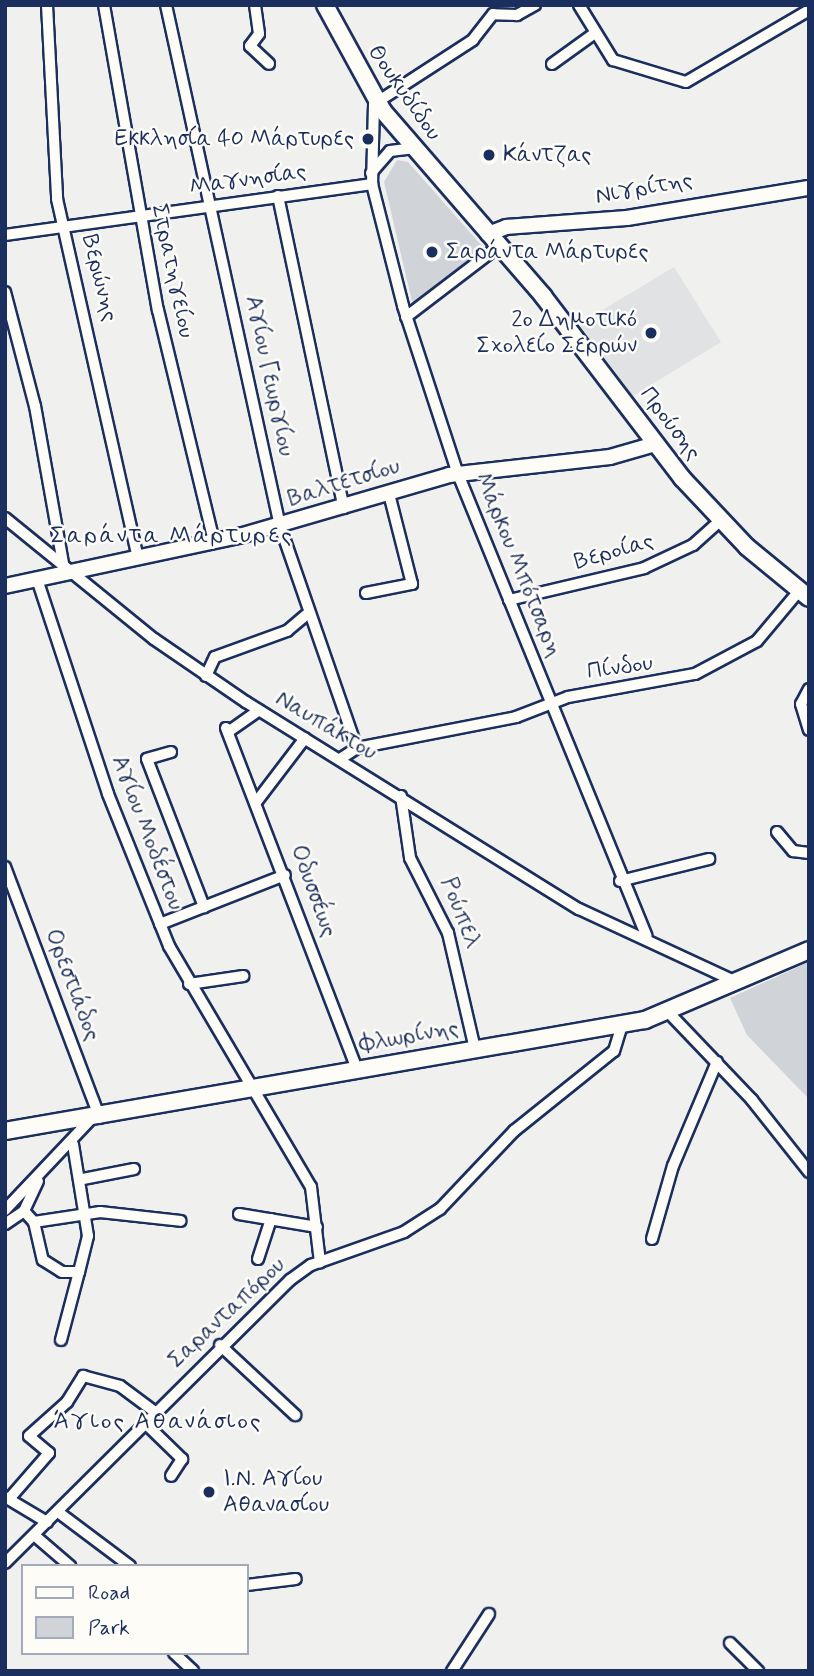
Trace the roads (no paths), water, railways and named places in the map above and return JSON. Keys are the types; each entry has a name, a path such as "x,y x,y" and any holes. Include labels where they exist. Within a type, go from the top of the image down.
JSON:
{"main road":[{"name":"Θουκυδίδου","path":"325,5 377,101 456,199"},
{"name":"Προύσης","path":"456,199 494,240 655,444 720,521 804,594"},
{"name":"Φλωρίνης","path":"5,1131 96,1119 250,1088 622,1024 669,1013 809,950"}],"street":[{"name":"Βερώνης","path":"47,5 56,192 138,557"},
{"name":"Στρατηγείου","path":"104,5 139,216 214,542"},
{"name":"Αγίου Γεωργίου","path":"166,5 213,205 280,526 306,615 357,748"},
{"path":"255,5 259,34 250,46 269,64"},
{"path":"377,101 473,40 493,14 517,15 535,5"},
{"path":"579,5 616,62 689,82 809,10"},
{"path":"552,64 595,33"},
{"name":"Μάρκου Μπότσαρη","path":"377,101 372,178 406,317 458,474 552,704 620,881 647,936"},
{"path":"372,178 390,151 413,148"},
{"name":"Μαγνησίας","path":"5,235 278,197 372,178"},
{"name":"Νιγρίτης","path":"494,240 809,188"},
{"path":"278,197 344,508"},
{"path":"406,317 494,240"},
{"path":"5,292 35,406 67,569"},
{"name":"Βαλτετσίου","path":"5,586 67,569 214,542 280,526 458,474 610,457 655,444"},
{"path":"366,593 412,584 389,494"},
{"name":"Ναυπάκτου","path":"5,517 67,569 205,676 579,909 647,936"},
{"name":"Βεροίας","path":"509,600 652,565 693,545 720,521"},
{"name":"Αγίου Μοδέστου","path":"37,579 108,794 160,924 189,984 309,1182 320,1262"},
{"name":"Πίνδου","path":"340,759 357,748 494,722 552,704 695,674 757,641 804,594"},
{"path":"205,676 215,657 287,631 306,615"},
{"path":"809,689 801,701 809,730"},
{"name":"Οδυσσέως","path":"259,710 227,730 257,801 357,1069"},
{"path":"257,801 305,738"},
{"path":"171,752 147,759 204,906"},
{"name":"Ρούπελ","path":"401,796 410,858 448,933 475,1049"},
{"path":"777,832 793,851 809,853"},
{"path":"620,881 709,859"},
{"name":"Ορεστιάδος","path":"5,867 96,1119"},
{"path":"160,924 285,875"},
{"path":"647,936 736,982"},
{"path":"189,984 243,976"},
{"path":"669,1013 717,1062 809,1171"},
{"name":"Σαρανταπόρου","path":"5,1563 220,1345 290,1280 320,1262 386,1241 440,1209 513,1131 614,1051 622,1024"},
{"path":"652,1239 673,1166 717,1062"},
{"path":"5,1210 96,1119"},
{"path":"61,1340 79,1272 87,1254 83,1179 73,1144"},
{"path":"83,1179 134,1169"},
{"path":"5,1224 24,1211 40,1176"},
{"path":"24,1211 34,1222 43,1260 62,1272 79,1272"},
{"path":"34,1222 86,1214 181,1220"},
{"path":"239,1214 317,1227"},
{"path":"258,1259 271,1219"},
{"path":"220,1345 295,1415"},
{"path":"47,1522 7,1498 49,1453 29,1436 67,1402 83,1376 120,1386 155,1412"},
{"path":"145,1423 182,1459 171,1476"},
{"path":"58,1512 127,1564"},
{"path":"34,1535 68,1564"},
{"path":"248,1585 296,1578"},
{"path":"452,1671 489,1614"},
{"path":"730,1643 758,1671"},
{"path":"176,1655 193,1671"}],"place":[{"name":"Εκκλησία 40 Μάρτυρες","path":"368,139"},
{"name":"Κάντζας","path":"489,155"},
{"name":"Σαράντα Μάρτυρες","path":"432,252"},
{"name":"2ο Δημοτικό Σχολείο Σερρών","path":"651,333"},
{"name":"Ι.Ν. Αγίου Αθανασίου","path":"209,1492"}],"district":[{"name":"Σαράντα Μάρτυρες","path":"172,536"},
{"name":"Άγιος Αθανάσιος","path":"158,1422"}]}
